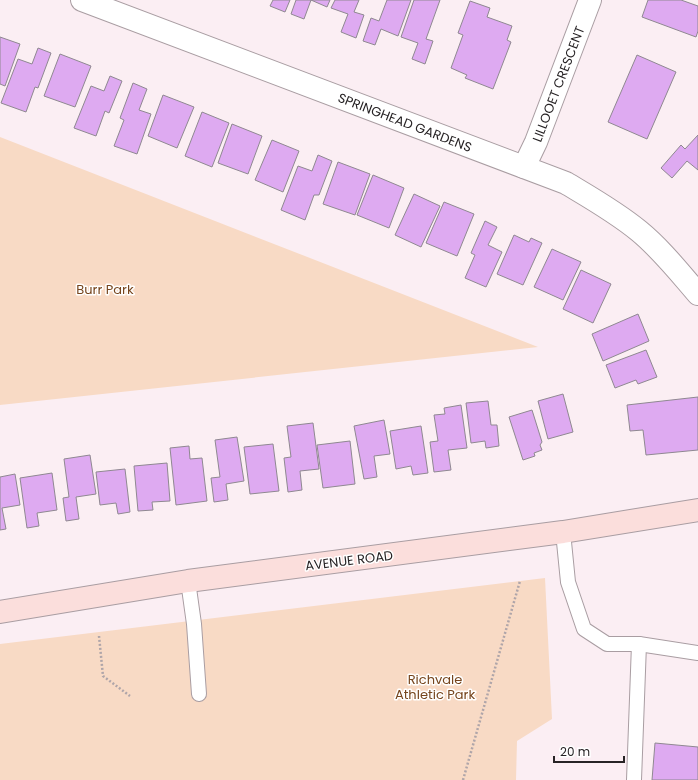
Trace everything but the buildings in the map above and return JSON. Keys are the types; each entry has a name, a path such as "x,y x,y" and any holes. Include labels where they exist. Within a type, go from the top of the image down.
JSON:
{"street":[{"name":"SPRINGHEAD GARDENS","path":"82,0 566,184 608,208 639,231 665,256 698,294"},
{"name":"LILLOOET CRESCENT","path":"524,167 537,138 590,0"},
{"name":"AVENUE ROAD","path":"0,612 188,581 563,532 698,510"}],"lane":[{"path":"563,532 568,582 584,629 607,644 639,644 698,653"},
{"path":"188,581 194,624 199,694"},
{"path":"634,780 639,644"}],"path":[{"path":"463,780 520,581"},
{"path":"99,636 103,676 130,696"}],"green space":[{"name":"Burr Park","path":"0,137 538,347 0,405"},
{"name":"Richvale Athletic Park","path":"545,578 552,719 517,741 516,780 0,780 0,644"}]}
